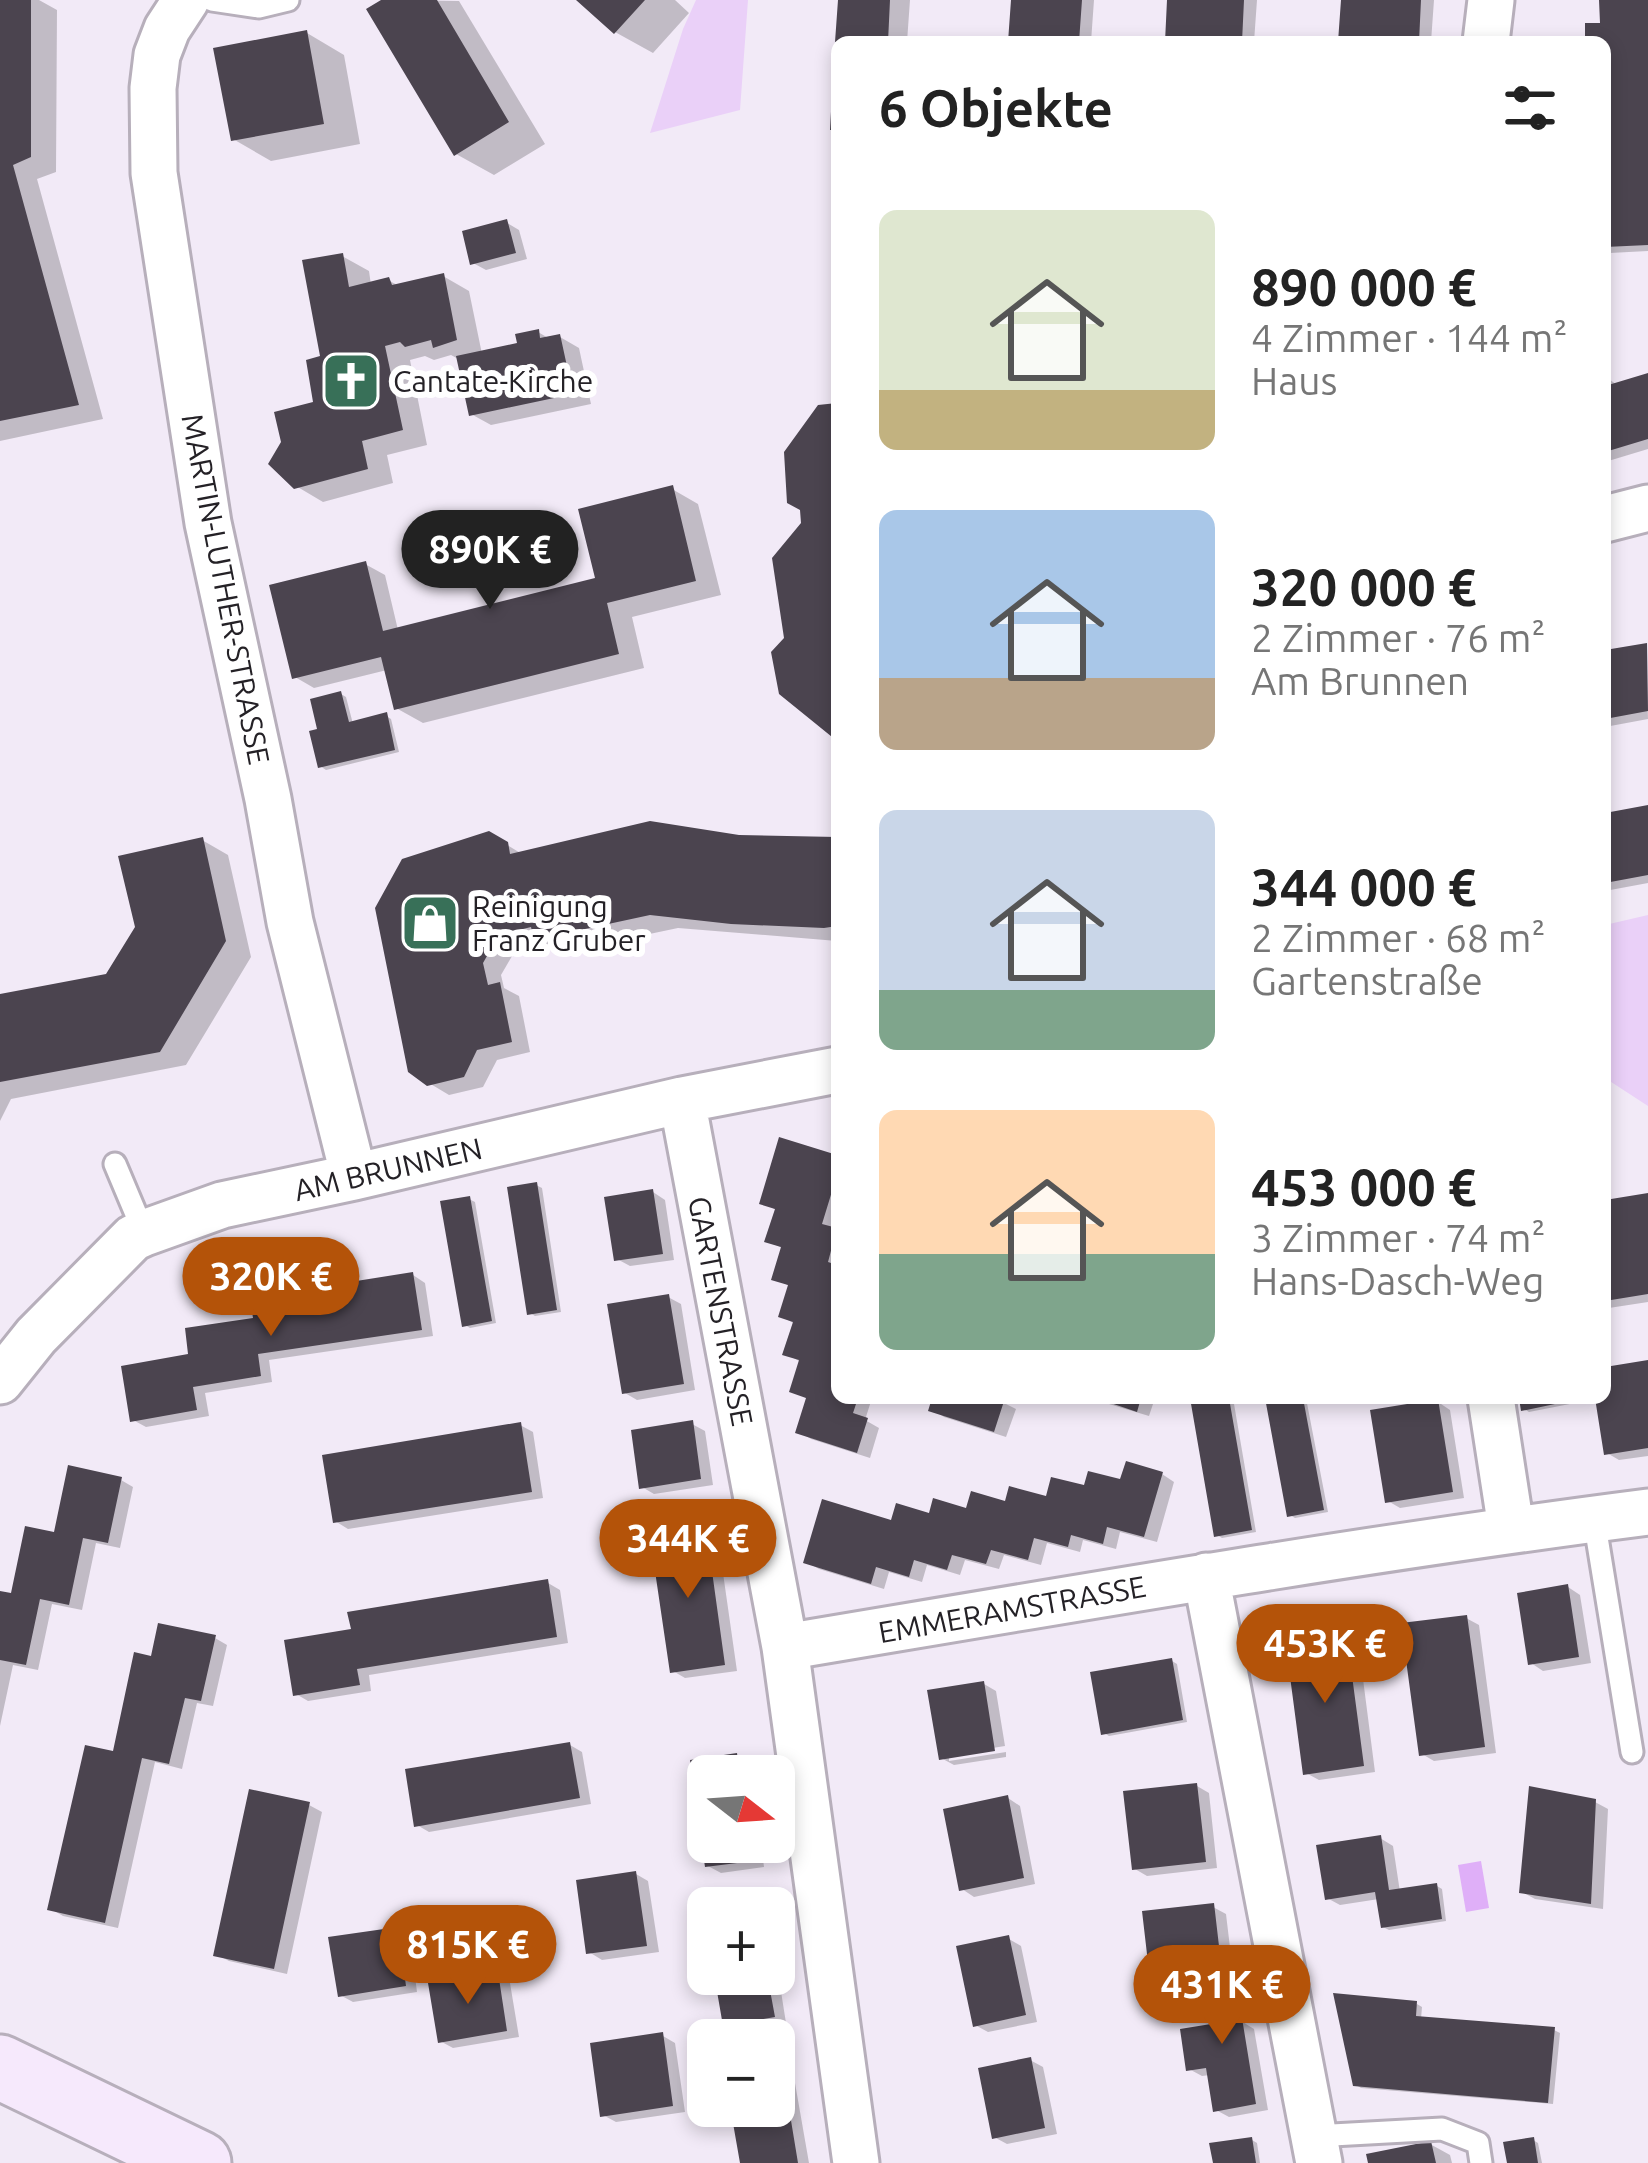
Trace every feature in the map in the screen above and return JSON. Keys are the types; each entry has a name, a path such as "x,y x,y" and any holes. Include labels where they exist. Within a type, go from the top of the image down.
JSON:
{"street":[{"name":"MARTIN-LUTHER-STRASSE","path":"186,0 166,29 157,55 154,172 208,523 290,922 355,1177"},
{"path":"1487,36 1491,0"},
{"path":"1611,517 1648,508"},
{"name":"AM BRUNNEN","path":"0,1381 36,1336 144,1233 222,1204 831,1071"},
{"name":"GARTENSTRASSE","path":"682,1100 785,1647 856,2163"},
{"path":"1492,1404 1511,1528"},
{"name":"EMMERAMSTRASSE","path":"785,1647 1511,1528 1648,1512"},
{"path":"1206,1576 1317,2150"},
{"path":"0,2067 199,2163"}],"lane":[{"path":"212,0 259,7 287,0"},
{"path":"115,1164 144,1233"},
{"path":"1594,1519 1632,1752"},
{"path":"1317,2150 1442,2129 1478,2143 1481,2163"}],"shaded area":[{"path":"696,0 748,0 740,110 650,133 683,29"},
{"path":"1648,915 1648,1106 1611,1082 1611,924"},
{"path":"1481,1861 1489,1908 1466,1912 1458,1865"}],"building":[{"path":"0,0 31,0 31,157 13,165 79,405 0,421"},
{"path":"381,0 437,0 509,122 454,156 366,9"},
{"path":"576,0 645,0 614,34"},
{"path":"838,0 890,0 888,36 835,36"},
{"path":"1011,0 1082,0 1079,36 1008,36"},
{"path":"1167,0 1244,0 1242,36 1165,36"},
{"path":"1341,0 1421,0 1419,36 1338,36"},
{"path":"1599,0 1648,0 1648,245 1611,247 1611,36 1585,36 1585,23 1600,23"},
{"path":"307,30 324,124 231,141 213,48"},
{"path":"507,219 516,253 470,265 462,231"},
{"name":"Cantate-Kirche","path":"343,253 349,287 389,277 392,285 444,273 457,340 433,348 431,340 385,346 403,430 362,441 368,469 294,489 268,464 281,442 274,412 313,402 306,360 320,356 302,260"},
{"path":"539,329 540,338 560,334 573,394 469,416 456,356 517,343 515,334"},
{"path":"1648,373 1648,439 1611,450 1611,384"},
{"path":"831,404 831,736 779,694 771,652 784,638 772,558 801,523 800,510 787,503 784,452 818,405"},
{"path":"673,485 696,581 607,603 619,654 394,710 381,657 292,679 269,585 366,561 383,631 595,578 578,509"},
{"path":"1647,643 1648,711 1611,718 1611,649"},
{"path":"341,691 349,722 387,712 395,750 318,768 309,731 317,729 310,699"},
{"path":"1648,805 1648,875 1611,882 1611,812"},
{"path":"650,821 739,835 831,837 831,927 731,924 650,915 534,940 531,927 499,935 483,963 488,985 500,982 512,1042 477,1050 464,1077 427,1086 408,1072 375,908 402,859 489,831 508,842 510,854"},
{"path":"203,837 226,941 160,1052 0,1082 0,994 106,974 135,927 118,856"},
{"path":"779,1137 831,1153 831,1195 822,1224 831,1226 831,1404 856,1404 853,1413 868,1418 857,1453 795,1433 806,1398 789,1392 799,1360 782,1355 793,1322 778,1317 788,1285 771,1280 781,1247 764,1242 775,1209 759,1204"},
{"path":"537,1182 557,1310 527,1315 507,1187"},
{"path":"653,1189 663,1254 614,1261 604,1197"},
{"path":"1648,1193 1648,1294 1611,1300 1611,1199"},
{"path":"470,1196 492,1321 462,1327 440,1201"},
{"path":"413,1272 422,1330 258,1354 261,1376 193,1387 197,1410 130,1422 121,1366 188,1354 185,1328 253,1318 250,1298"},
{"path":"669,1294 684,1384 622,1394 607,1304"},
{"path":"1648,1360 1648,1448 1604,1455 1596,1404 1611,1404 1611,1366"},
{"path":"930,1404 1003,1404 994,1432 928,1411"},
{"path":"1114,1404 1139,1404 1137,1412"},
{"path":"1191,1404 1230,1404 1252,1530 1214,1537"},
{"path":"1266,1404 1304,1404 1324,1510 1287,1517"},
{"path":"1439,1404 1453,1492 1385,1503 1370,1410"},
{"path":"1520,1404 1555,1404 1521,1411"},
{"path":"693,1420 701,1479 639,1489 631,1430"},
{"path":"521,1422 532,1492 333,1523 322,1455"},
{"path":"1126,1461 1163,1472 1144,1537 1107,1527 1103,1544 1071,1535 1068,1547 1034,1538 1028,1560 991,1550 986,1564 952,1555 947,1570 914,1560 909,1577 876,1567 871,1584 803,1563 822,1499 891,1520 896,1503 929,1513 933,1498 966,1508 971,1491 1005,1501 1009,1486 1046,1496 1051,1477 1084,1485 1088,1471 1120,1479"},
{"path":"68,1465 122,1477 108,1543 83,1538 69,1605 40,1599 26,1665 0,1660 0,1591 11,1593 25,1526 54,1532"},
{"path":"706,1528 725,1665 670,1673 650,1537"},
{"path":"548,1579 557,1637 357,1669 360,1685 293,1696 284,1640 351,1629 347,1612"},
{"path":"1568,1584 1579,1657 1528,1665 1517,1593"},
{"path":"1467,1615 1485,1747 1419,1756 1401,1623"},
{"path":"158,1623 216,1635 201,1701 185,1698 169,1764 142,1758 105,1923 47,1910 85,1745 113,1751 134,1652 151,1656"},
{"path":"1347,1638 1364,1766 1303,1775 1286,1646"},
{"path":"1172,1658 1183,1720 1101,1735 1090,1672"},
{"path":"984,1681 995,1751 939,1760 927,1690"},
{"path":"570,1742 580,1798 414,1827 405,1769"},
{"path":"1197,1783 1206,1862 1132,1870 1123,1791"},
{"path":"1529,1786 1596,1799 1591,1904 1519,1893"},
{"path":"249,1789 310,1802 274,1969 213,1956"},
{"path":"1008,1795 1024,1878 959,1891 943,1809"},
{"path":"1381,1835 1389,1890 1437,1883 1442,1919 1381,1928 1375,1892 1325,1900 1316,1845"},
{"path":"636,1871 647,1946 586,1954 576,1880"},
{"path":"1214,1903 1222,1972 1150,1980 1142,1911"},
{"path":"398,1927 406,1986 338,1997 328,1937"},
{"path":"1009,1935 1026,2015 973,2027 956,1946"},
{"path":"498,1972 507,2031 438,2043 428,1983"},
{"path":"1240,1977 1256,2104 1213,2112 1206,2068 1186,2071 1180,2029 1211,2024 1204,1983"},
{"path":"1333,1993 1417,2001 1416,2016 1555,2027 1548,2103 1353,2086"},
{"path":"718,1995 771,1995 775,2017 722,2019"},
{"path":"663,2032 673,2106 600,2117 590,2043"},
{"path":"1031,2057 1045,2128 992,2139 978,2068"},
{"path":"734,2127 792,2127 798,2163 740,2163"},
{"path":"1252,2137 1256,2163 1213,2163 1209,2143"},
{"path":"1534,2137 1538,2163 1507,2163 1503,2142"},
{"path":"1431,2141 1436,2163 1368,2163 1366,2154"}],"place":[{"name":"Cantate-Kirche","path":"351,381"},
{"name":"Reinigung Franz Gruber","path":"430,923"}]}
